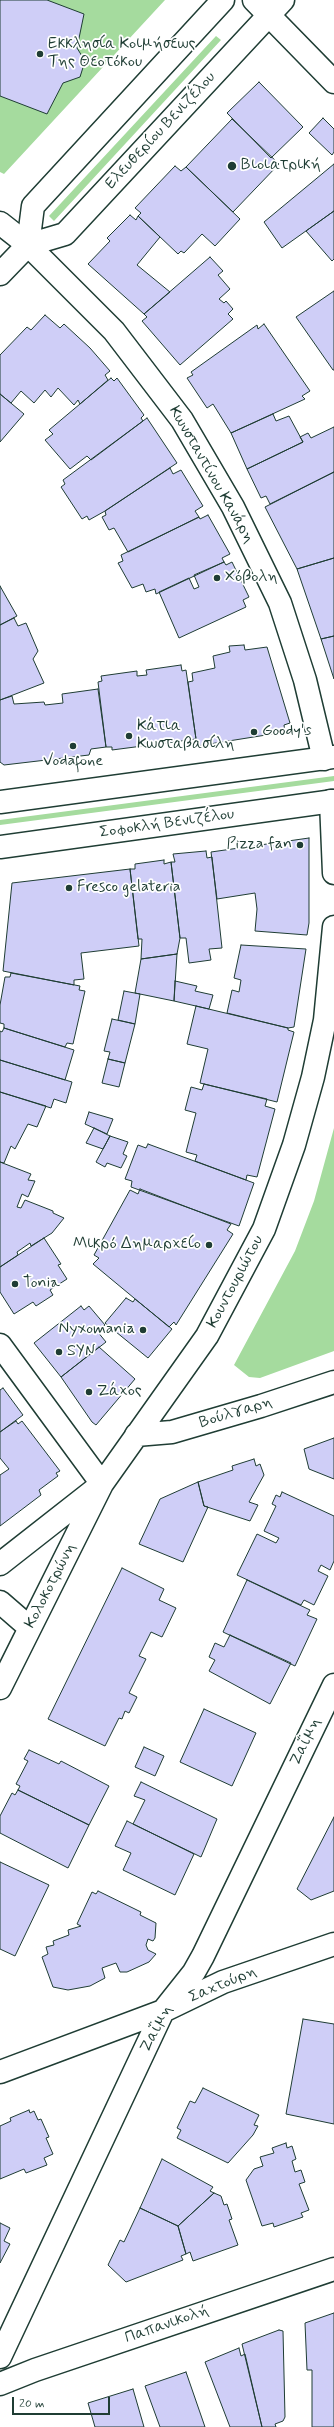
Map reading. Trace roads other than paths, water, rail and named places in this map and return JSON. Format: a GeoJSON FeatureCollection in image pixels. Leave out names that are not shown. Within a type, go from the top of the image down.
{"type":"FeatureCollection","features":[{"type":"Feature","properties":{"kind":"street"},"geometry":{"type":"LineString","coordinates":[[28,245],[33,206],[222,0]]}},
{"type":"Feature","properties":{"kind":"street"},"geometry":{"type":"LineString","coordinates":[[254,0],[276,7],[334,82]]}},
{"type":"Feature","properties":{"kind":"street","name":"Ελευθερίου Βενιζέλου"},"geometry":{"type":"LineString","coordinates":[[0,274],[28,245],[65,234],[276,7]]}},
{"type":"Feature","properties":{"kind":"street","name":"Κωνσταντίνου Κανάρη"},"geometry":{"type":"LineString","coordinates":[[0,223],[28,245],[114,331],[182,420],[233,507],[280,602],[329,758]]}},
{"type":"Feature","properties":{"kind":"street"},"geometry":{"type":"LineString","coordinates":[[0,802],[329,758]]}},
{"type":"Feature","properties":{"kind":"street"},"geometry":{"type":"LineString","coordinates":[[333,801],[334,873]]}},
{"type":"Feature","properties":{"kind":"street","name":"Σοφοκλή Βενιζέλου"},"geometry":{"type":"LineString","coordinates":[[0,847],[333,801]]}},
{"type":"Feature","properties":{"kind":"street","name":"Κουντουριώτου"},"geometry":{"type":"LineString","coordinates":[[0,1564],[102,1484],[136,1434],[207,1336],[264,1229],[294,1145],[313,1077],[325,1020],[334,927]]}},
{"type":"Feature","properties":{"kind":"street"},"geometry":{"type":"LineString","coordinates":[[0,1345],[102,1484]]}},
{"type":"Feature","properties":{"kind":"street","name":"Βούλγαρη"},"geometry":{"type":"LineString","coordinates":[[136,1434],[172,1432],[261,1406],[334,1382]]}},
{"type":"Feature","properties":{"kind":"street","name":"Κολοκοτρώνη"},"geometry":{"type":"LineString","coordinates":[[0,1688],[102,1484]]}},
{"type":"Feature","properties":{"kind":"street"},"geometry":{"type":"LineString","coordinates":[[0,1602],[30,1628]]}},
{"type":"Feature","properties":{"kind":"street","name":"Ζαΐμη"},"geometry":{"type":"LineString","coordinates":[[0,2357],[163,2011],[194,1972],[203,1956],[334,1685]]}},
{"type":"Feature","properties":{"kind":"street","name":"Σαχτούρη"},"geometry":{"type":"LineString","coordinates":[[0,2072],[163,2011],[223,1982],[334,1944]]}},
{"type":"Feature","properties":{"kind":"street","name":"Παπανικολή"},"geometry":{"type":"LineString","coordinates":[[0,2384],[35,2370],[334,2268]]}},
{"type":"Feature","properties":{"kind":"place","name":"Εκκλησία Κοιμήσεως Της Θεοτόκου"},"geometry":{"type":"Point","coordinates":[40,54]}},
{"type":"Feature","properties":{"kind":"place","name":"Βιοιατρική"},"geometry":{"type":"Point","coordinates":[232,166]}},
{"type":"Feature","properties":{"kind":"place","name":"Χόβολη"},"geometry":{"type":"Point","coordinates":[217,578]}},
{"type":"Feature","properties":{"kind":"place","name":"Goody's"},"geometry":{"type":"Point","coordinates":[254,732]}},
{"type":"Feature","properties":{"kind":"place","name":"Κάτια Κωσταβασίλη"},"geometry":{"type":"Point","coordinates":[129,736]}},
{"type":"Feature","properties":{"kind":"place","name":"Vodafone"},"geometry":{"type":"Point","coordinates":[73,746]}},
{"type":"Feature","properties":{"kind":"place","name":"Pizza fan"},"geometry":{"type":"Point","coordinates":[300,845]}},
{"type":"Feature","properties":{"kind":"place","name":"Fresco gelateria"},"geometry":{"type":"Point","coordinates":[69,888]}},
{"type":"Feature","properties":{"kind":"place","name":"Μικρό Δημαρχείο"},"geometry":{"type":"Point","coordinates":[209,1245]}},
{"type":"Feature","properties":{"kind":"place","name":"Tonia"},"geometry":{"type":"Point","coordinates":[15,1284]}},
{"type":"Feature","properties":{"kind":"place","name":"Nyxomania"},"geometry":{"type":"Point","coordinates":[143,1330]}},
{"type":"Feature","properties":{"kind":"place","name":"SYN"},"geometry":{"type":"Point","coordinates":[59,1352]}},
{"type":"Feature","properties":{"kind":"place","name":"Ζάχος"},"geometry":{"type":"Point","coordinates":[89,1392]}}]}
